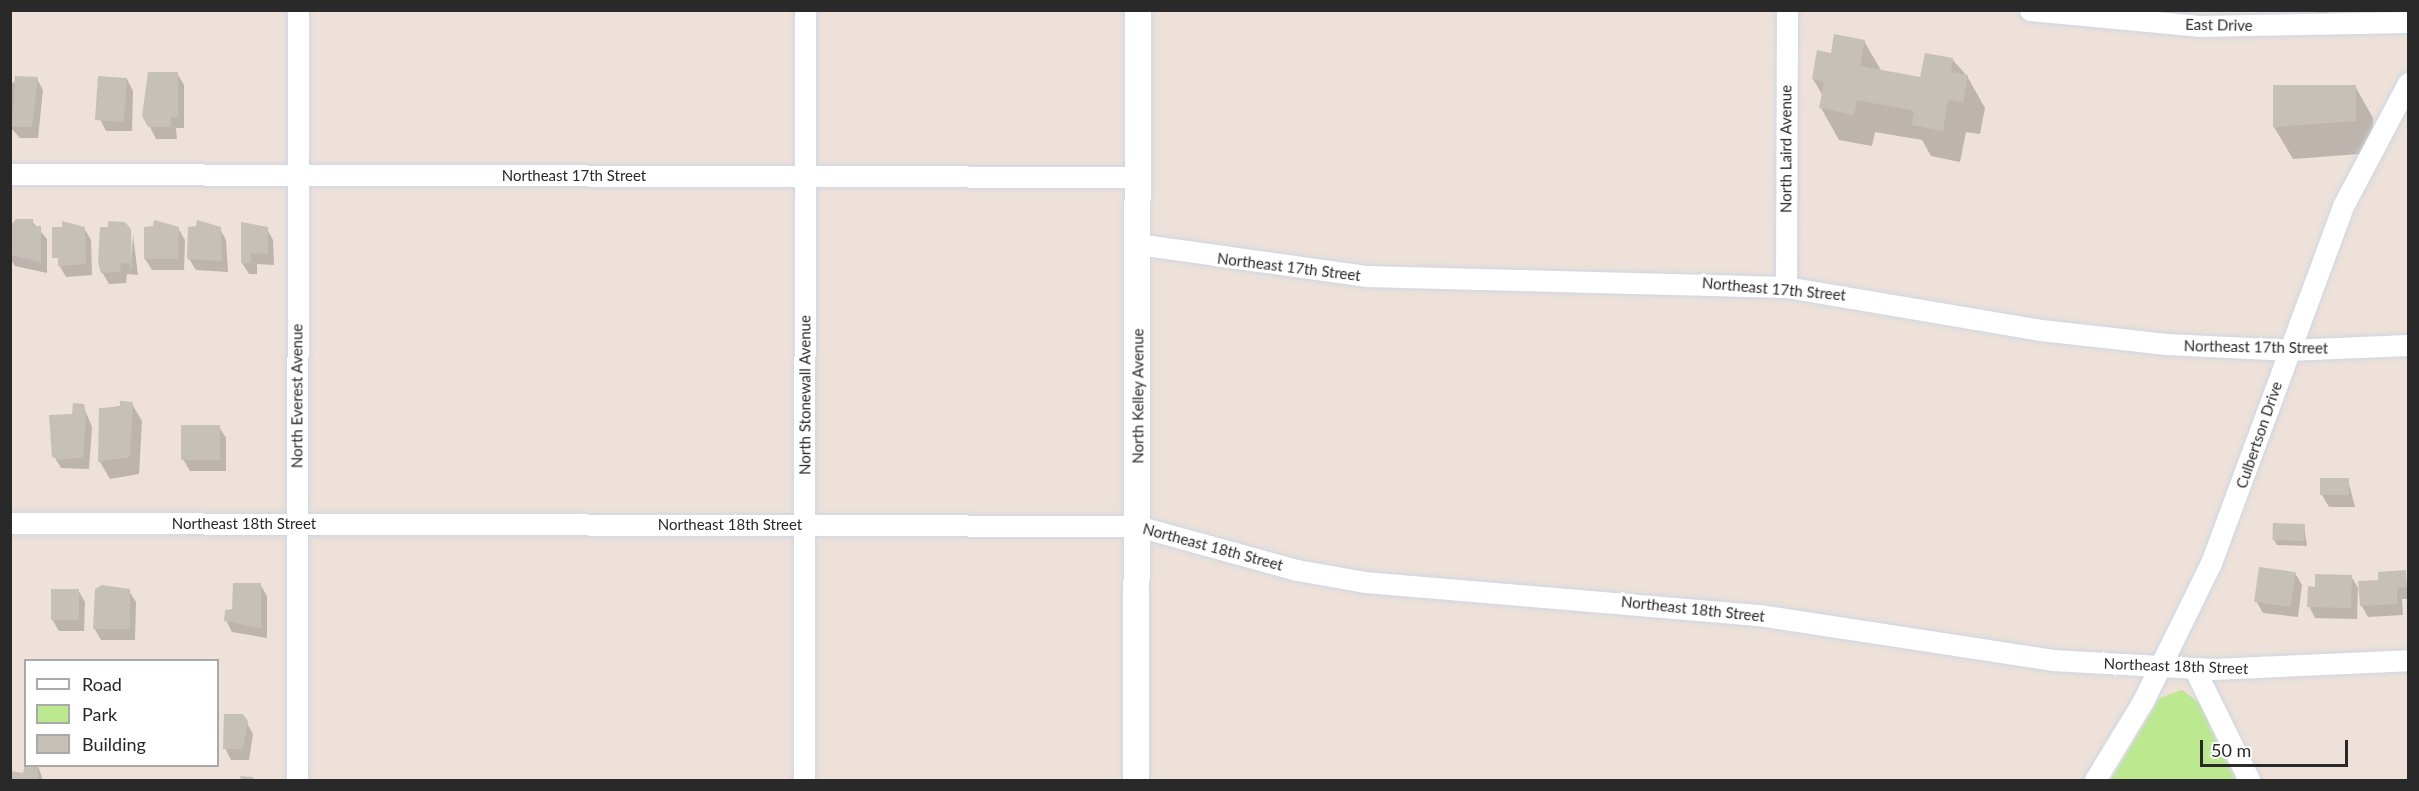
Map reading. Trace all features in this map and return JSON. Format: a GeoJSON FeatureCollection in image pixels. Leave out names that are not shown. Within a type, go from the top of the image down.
{"type":"FeatureCollection","features":[{"type":"Feature","properties":{"kind":"street","name":"North Everest Avenue"},"geometry":{"type":"LineString","coordinates":[[297,780],[298,10]]}},
{"type":"Feature","properties":{"kind":"street","name":"North Stonewall Avenue"},"geometry":{"type":"LineString","coordinates":[[804,780],[805,10]]}},
{"type":"Feature","properties":{"kind":"street","name":"North Kelley Avenue"},"geometry":{"type":"LineString","coordinates":[[1136,780],[1138,10]]}},
{"type":"Feature","properties":{"kind":"street","name":"North Laird Avenue"},"geometry":{"type":"LineString","coordinates":[[1786,287],[1787,10]]}},
{"type":"Feature","properties":{"kind":"street","name":"East Drive"},"geometry":{"type":"LineString","coordinates":[[2030,10],[2198,26],[2368,17],[2409,22]]}},
{"type":"Feature","properties":{"kind":"street","name":"Culbertson Drive"},"geometry":{"type":"LineString","coordinates":[[2095,780],[2160,667],[2235,503],[2288,350],[2343,206],[2409,83]]}},
{"type":"Feature","properties":{"kind":"street","name":"Northeast 17th Street"},"geometry":{"type":"LineString","coordinates":[[10,174],[1138,177]]}},
{"type":"Feature","properties":{"kind":"street","name":"Northeast 17th Street"},"geometry":{"type":"LineString","coordinates":[[1138,244],[1366,276],[1786,287],[2104,339],[2288,350],[2409,345]]}},
{"type":"Feature","properties":{"kind":"street","name":"Northeast 18th Street"},"geometry":{"type":"LineString","coordinates":[[10,523],[1137,526],[1297,570],[1365,582],[1658,604],[2053,660],[2194,668],[2409,660]]}},
{"type":"Feature","properties":{"kind":"street"},"geometry":{"type":"LineString","coordinates":[[2194,668],[2249,780]]}},
{"type":"Feature","properties":{"kind":"green space"},"geometry":{"type":"Polygon","coordinates":[[[2182,690],[2199,703],[2235,780],[2111,780],[2160,698],[2182,690]]]}},
{"type":"Feature","properties":{"kind":"building"},"geometry":{"type":"Polygon","coordinates":[[[1834,34],[1865,40],[1860,66],[1920,77],[1925,53],[1953,58],[1951,72],[1968,75],[1963,103],[1948,100],[1943,131],[1911,125],[1914,111],[1857,100],[1854,115],[1819,108],[1824,82],[1812,79],[1817,50],[1831,53],[1834,34]]]}},
{"type":"Feature","properties":{"kind":"building"},"geometry":{"type":"Polygon","coordinates":[[[148,72],[178,72],[178,117],[171,117],[171,127],[148,127],[142,116],[148,72]]]}},
{"type":"Feature","properties":{"kind":"building"},"geometry":{"type":"Polygon","coordinates":[[[15,76],[38,77],[32,127],[12,127],[15,76]]]}},
{"type":"Feature","properties":{"kind":"building"},"geometry":{"type":"Polygon","coordinates":[[[98,76],[127,78],[124,122],[95,120],[98,76]]]}},
{"type":"Feature","properties":{"kind":"building"},"geometry":{"type":"Polygon","coordinates":[[[2273,85],[2356,85],[2356,121],[2273,127],[2273,85]]]}},
{"type":"Feature","properties":{"kind":"building"},"geometry":{"type":"Polygon","coordinates":[[[16,219],[33,219],[33,226],[41,226],[41,262],[10,255],[10,226],[16,219]]]}},
{"type":"Feature","properties":{"kind":"building"},"geometry":{"type":"Polygon","coordinates":[[[154,220],[179,227],[178,259],[144,259],[144,227],[153,226],[154,220]]]}},
{"type":"Feature","properties":{"kind":"building"},"geometry":{"type":"Polygon","coordinates":[[[197,220],[221,227],[222,261],[187,259],[188,227],[196,226],[197,220]]]}},
{"type":"Feature","properties":{"kind":"building"},"geometry":{"type":"Polygon","coordinates":[[[62,221],[85,227],[86,264],[58,266],[58,258],[52,258],[52,227],[62,227],[62,221]]]}},
{"type":"Feature","properties":{"kind":"building"},"geometry":{"type":"Polygon","coordinates":[[[108,221],[125,222],[131,229],[132,264],[121,263],[120,272],[101,273],[98,263],[100,227],[108,227],[108,221]]]}},
{"type":"Feature","properties":{"kind":"building"},"geometry":{"type":"Polygon","coordinates":[[[241,222],[268,227],[268,254],[251,253],[251,263],[241,263],[241,222]]]}},
{"type":"Feature","properties":{"kind":"building"},"geometry":{"type":"Polygon","coordinates":[[[120,401],[133,402],[130,457],[98,462],[99,408],[120,407],[120,401]]]}},
{"type":"Feature","properties":{"kind":"building"},"geometry":{"type":"Polygon","coordinates":[[[73,403],[84,404],[86,414],[83,457],[61,460],[52,457],[49,415],[72,414],[73,403]]]}},
{"type":"Feature","properties":{"kind":"building"},"geometry":{"type":"Polygon","coordinates":[[[181,425],[220,425],[220,460],[181,460],[181,425]]]}},
{"type":"Feature","properties":{"kind":"building"},"geometry":{"type":"Polygon","coordinates":[[[2320,478],[2349,478],[2349,495],[2320,495],[2320,478]]]}},
{"type":"Feature","properties":{"kind":"building"},"geometry":{"type":"Polygon","coordinates":[[[2273,523],[2305,524],[2304,541],[2272,540],[2273,523]]]}},
{"type":"Feature","properties":{"kind":"building"},"geometry":{"type":"Polygon","coordinates":[[[2259,567],[2296,572],[2291,607],[2254,602],[2259,567]]]}},
{"type":"Feature","properties":{"kind":"building"},"geometry":{"type":"Polygon","coordinates":[[[2406,570],[2407,587],[2397,588],[2397,604],[2360,606],[2358,581],[2378,580],[2378,572],[2406,570]]]}},
{"type":"Feature","properties":{"kind":"building"},"geometry":{"type":"Polygon","coordinates":[[[2315,574],[2352,575],[2351,608],[2307,607],[2308,586],[2315,587],[2315,574]]]}},
{"type":"Feature","properties":{"kind":"building"},"geometry":{"type":"Polygon","coordinates":[[[233,583],[261,583],[261,628],[224,621],[225,610],[232,609],[233,583]]]}},
{"type":"Feature","properties":{"kind":"building"},"geometry":{"type":"Polygon","coordinates":[[[102,585],[130,589],[130,629],[93,629],[95,589],[102,585]]]}},
{"type":"Feature","properties":{"kind":"building"},"geometry":{"type":"Polygon","coordinates":[[[51,589],[79,589],[79,620],[51,620],[51,589]]]}},
{"type":"Feature","properties":{"kind":"building"},"geometry":{"type":"Polygon","coordinates":[[[224,714],[243,714],[248,721],[243,749],[223,749],[224,714]]]}},
{"type":"Feature","properties":{"kind":"building"},"geometry":{"type":"Polygon","coordinates":[[[24,767],[38,767],[38,780],[10,780],[10,771],[23,773],[24,767]]]}},
{"type":"Feature","properties":{"kind":"building"},"geometry":{"type":"Polygon","coordinates":[[[240,776],[253,777],[253,780],[241,780],[240,776]]]}}]}
